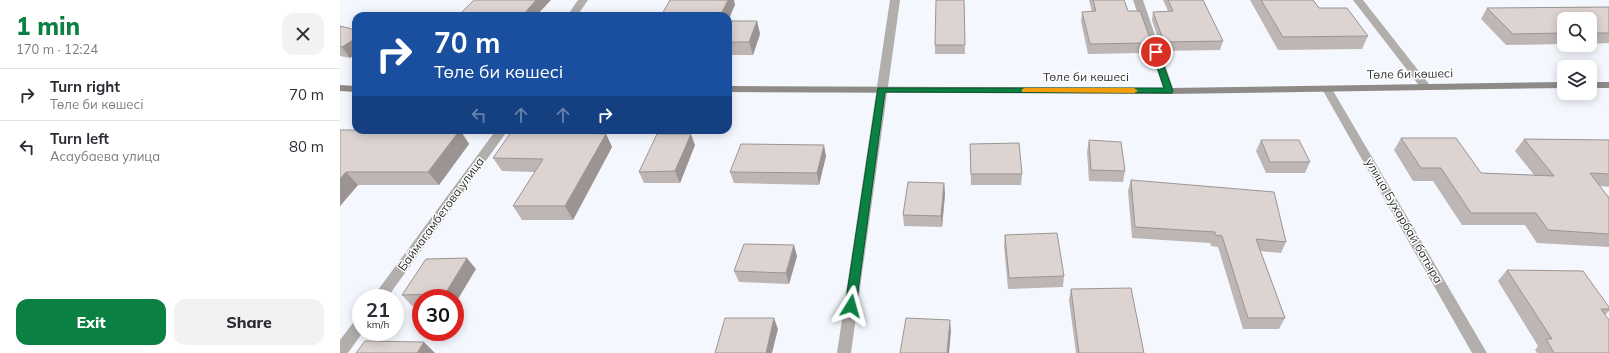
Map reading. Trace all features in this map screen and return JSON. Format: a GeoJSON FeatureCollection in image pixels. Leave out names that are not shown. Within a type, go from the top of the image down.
{"type":"FeatureCollection","features":[{"type":"Feature","properties":{"kind":"street"},"geometry":{"type":"LineString","coordinates":[[575,12],[583,0]]}},
{"type":"Feature","properties":{"kind":"street"},"geometry":{"type":"LineString","coordinates":[[844,353],[895,0]]}},
{"type":"Feature","properties":{"kind":"street"},"geometry":{"type":"LineString","coordinates":[[1138,0],[1169,91]]}},
{"type":"Feature","properties":{"kind":"street"},"geometry":{"type":"LineString","coordinates":[[1358,0],[1425,86]]}},
{"type":"Feature","properties":{"kind":"street","name":"Төле би көшесі"},"geometry":{"type":"LineString","coordinates":[[732,89],[1169,91],[1557,85]]}},
{"type":"Feature","properties":{"kind":"street"},"geometry":{"type":"LineString","coordinates":[[1597,85],[1609,85]]}},
{"type":"Feature","properties":{"kind":"street"},"geometry":{"type":"LineString","coordinates":[[340,89],[352,89]]}},
{"type":"Feature","properties":{"kind":"street","name":"улица Бухарбай батыра"},"geometry":{"type":"LineString","coordinates":[[1328,89],[1480,353]]}},
{"type":"Feature","properties":{"kind":"street","name":"Баймагамбетова улица"},"geometry":{"type":"LineString","coordinates":[[386,289],[499,134]]}},
{"type":"Feature","properties":{"kind":"street"},"geometry":{"type":"LineString","coordinates":[[340,352],[352,335]]}},
{"type":"Feature","properties":{"kind":"building"},"geometry":{"type":"Polygon","coordinates":[[[474,0],[536,0],[526,12],[462,12],[474,0]]]}},
{"type":"Feature","properties":{"kind":"building"},"geometry":{"type":"Polygon","coordinates":[[[670,0],[728,0],[722,12],[663,12],[670,0]]]}},
{"type":"Feature","properties":{"kind":"building"},"geometry":{"type":"Polygon","coordinates":[[[936,0],[964,0],[965,45],[935,45],[936,0]]]}},
{"type":"Feature","properties":{"kind":"building"},"geometry":{"type":"Polygon","coordinates":[[[1093,0],[1124,0],[1128,11],[1140,11],[1151,41],[1143,41],[1144,43],[1090,44],[1082,12],[1096,11],[1093,0]]]}},
{"type":"Feature","properties":{"kind":"building"},"geometry":{"type":"Polygon","coordinates":[[[1168,0],[1203,0],[1223,41],[1164,42],[1153,12],[1173,11],[1168,0]]]}},
{"type":"Feature","properties":{"kind":"building"},"geometry":{"type":"Polygon","coordinates":[[[1261,0],[1313,0],[1319,8],[1347,8],[1368,36],[1283,37],[1261,0]]]}},
{"type":"Feature","properties":{"kind":"building"},"geometry":{"type":"Polygon","coordinates":[[[1609,7],[1609,33],[1597,33],[1597,12],[1557,12],[1557,33],[1513,34],[1487,8],[1609,7]]]}},
{"type":"Feature","properties":{"kind":"building"},"geometry":{"type":"Polygon","coordinates":[[[732,21],[757,21],[749,42],[732,42],[732,21]]]}},
{"type":"Feature","properties":{"kind":"building"},"geometry":{"type":"Polygon","coordinates":[[[340,26],[352,29],[352,41],[342,47],[340,46],[340,26]]]}},
{"type":"Feature","properties":{"kind":"building"},"geometry":{"type":"Polygon","coordinates":[[[340,130],[352,130],[352,134],[457,134],[428,172],[346,172],[340,179],[340,130]]]}},
{"type":"Feature","properties":{"kind":"building"},"geometry":{"type":"Polygon","coordinates":[[[510,134],[606,134],[565,206],[513,206],[543,159],[493,158],[510,134]]]}},
{"type":"Feature","properties":{"kind":"building"},"geometry":{"type":"Polygon","coordinates":[[[657,134],[691,134],[675,171],[639,172],[657,134]]]}},
{"type":"Feature","properties":{"kind":"building"},"geometry":{"type":"Polygon","coordinates":[[[1401,138],[1456,138],[1481,173],[1554,176],[1524,139],[1609,140],[1609,174],[1590,173],[1609,198],[1609,234],[1548,230],[1536,213],[1471,213],[1441,168],[1421,168],[1401,138]]]}},
{"type":"Feature","properties":{"kind":"building"},"geometry":{"type":"Polygon","coordinates":[[[1089,140],[1121,142],[1125,171],[1091,170],[1089,140]]]}},
{"type":"Feature","properties":{"kind":"building"},"geometry":{"type":"Polygon","coordinates":[[[1261,140],[1299,140],[1310,162],[1270,162],[1261,140]]]}},
{"type":"Feature","properties":{"kind":"building"},"geometry":{"type":"Polygon","coordinates":[[[1019,143],[1022,174],[971,174],[970,144],[1019,143]]]}},
{"type":"Feature","properties":{"kind":"building"},"geometry":{"type":"Polygon","coordinates":[[[741,144],[824,145],[817,173],[730,172],[741,144]]]}},
{"type":"Feature","properties":{"kind":"building"},"geometry":{"type":"Polygon","coordinates":[[[1131,180],[1274,192],[1286,242],[1256,239],[1285,318],[1248,318],[1222,236],[1215,235],[1215,232],[1135,227],[1131,180]]]}},
{"type":"Feature","properties":{"kind":"building"},"geometry":{"type":"Polygon","coordinates":[[[908,182],[944,183],[941,216],[903,215],[908,182]]]}},
{"type":"Feature","properties":{"kind":"building"},"geometry":{"type":"Polygon","coordinates":[[[1057,233],[1064,276],[1009,278],[1005,235],[1057,233]]]}},
{"type":"Feature","properties":{"kind":"building"},"geometry":{"type":"Polygon","coordinates":[[[744,244],[794,245],[786,273],[734,271],[744,244]]]}},
{"type":"Feature","properties":{"kind":"building"},"geometry":{"type":"Polygon","coordinates":[[[467,258],[448,289],[412,289],[412,295],[404,295],[404,292],[426,259],[467,258]]]}},
{"type":"Feature","properties":{"kind":"building"},"geometry":{"type":"Polygon","coordinates":[[[1507,270],[1583,271],[1609,307],[1609,309],[1601,309],[1609,320],[1609,353],[1554,353],[1546,339],[1552,339],[1507,270]]]}},
{"type":"Feature","properties":{"kind":"building"},"geometry":{"type":"Polygon","coordinates":[[[1131,288],[1144,353],[1079,353],[1071,289],[1131,288]]]}},
{"type":"Feature","properties":{"kind":"building"},"geometry":{"type":"Polygon","coordinates":[[[725,318],[774,318],[766,353],[715,353],[725,318]]]}},
{"type":"Feature","properties":{"kind":"building"},"geometry":{"type":"Polygon","coordinates":[[[906,318],[950,320],[947,353],[900,353],[906,318]]]}},
{"type":"Feature","properties":{"kind":"building"},"geometry":{"type":"Polygon","coordinates":[[[365,341],[424,342],[417,353],[356,353],[365,341]]]}},
{"type":"Feature","properties":{"kind":"slow traffic"},"geometry":{"type":"LineString","coordinates":[[1025,90],[1134,91]]}},
{"type":"Feature","properties":{"kind":"route"},"geometry":{"type":"LineString","coordinates":[[851,306],[881,90],[1169,91],[1156,52]]}}]}
